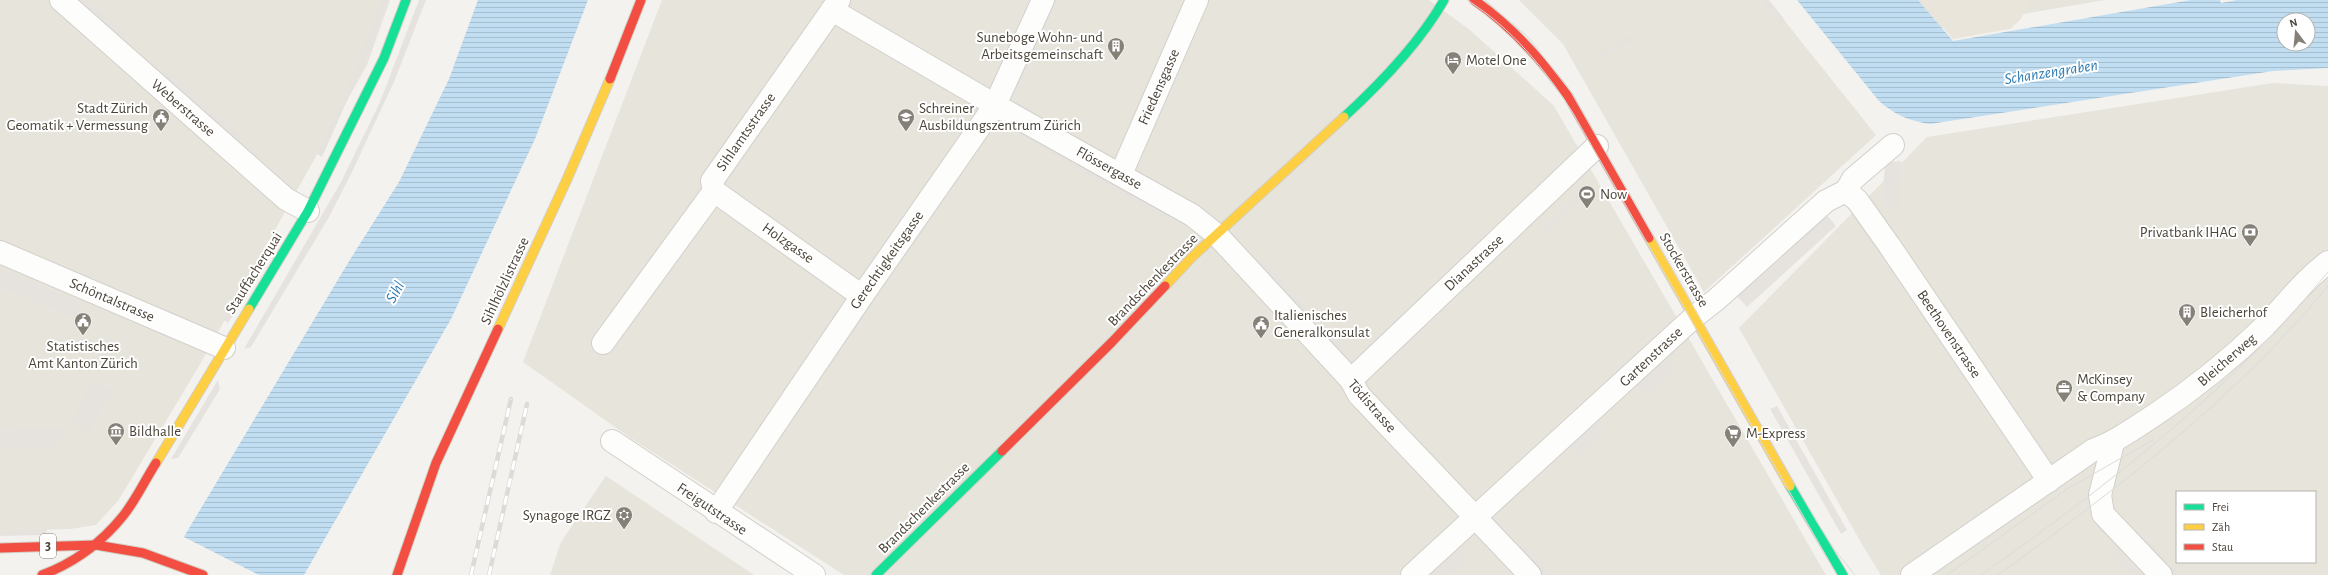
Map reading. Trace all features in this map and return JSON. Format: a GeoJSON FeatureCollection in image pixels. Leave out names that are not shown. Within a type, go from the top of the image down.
{"type":"FeatureCollection","features":[{"type":"Feature","properties":{"kind":"street","name":"Weberstrasse"},"geometry":{"type":"LineString","coordinates":[[61,0],[286,199],[308,211]]}},
{"type":"Feature","properties":{"kind":"street","name":"Stauffacherquai"},"geometry":{"type":"LineString","coordinates":[[42,575],[59,569],[96,545],[124,515],[308,211],[384,58],[406,0]]}},
{"type":"Feature","properties":{"kind":"street","name":"Sihlhölzlistrasse"},"geometry":{"type":"LineString","coordinates":[[397,575],[436,463],[568,178],[642,0]]}},
{"type":"Feature","properties":{"kind":"street","name":"Gerechtigkeitsgasse"},"geometry":{"type":"LineString","coordinates":[[716,512],[862,296],[995,106],[1043,0]]}},
{"type":"Feature","properties":{"kind":"street","name":"Friedensgasse"},"geometry":{"type":"LineString","coordinates":[[1121,174],[1197,0]]}},
{"type":"Feature","properties":{"kind":"street","name":"Brandschenkestrasse"},"geometry":{"type":"LineString","coordinates":[[876,575],[1112,342],[1192,257],[1357,104],[1401,59],[1434,18],[1444,0]]}},
{"type":"Feature","properties":{"kind":"street","name":"Stockerstrasse"},"geometry":{"type":"LineString","coordinates":[[1474,0],[1512,29],[1548,68],[1568,96],[1598,146],[1781,474],[1843,575]]}},
{"type":"Feature","properties":{"kind":"street","name":"Flössergasse"},"geometry":{"type":"LineString","coordinates":[[836,5],[995,106],[1192,214],[1217,235]]}},
{"type":"Feature","properties":{"kind":"street","name":"Sihlamtsstrasse"},"geometry":{"type":"LineString","coordinates":[[603,343],[714,191],[712,181],[836,5]]}},
{"type":"Feature","properties":{"kind":"street","name":"Gartenstrasse"},"geometry":{"type":"LineString","coordinates":[[1412,575],[1694,317],[1826,201],[1846,191],[1853,179],[1892,145]]}},
{"type":"Feature","properties":{"kind":"street","name":"Dianastrasse"},"geometry":{"type":"LineString","coordinates":[[1351,380],[1598,146]]}},
{"type":"Feature","properties":{"kind":"street","name":"Holzgasse"},"geometry":{"type":"LineString","coordinates":[[714,191],[862,296]]}},
{"type":"Feature","properties":{"kind":"street","name":"Beethovenstrasse"},"geometry":{"type":"LineString","coordinates":[[1846,191],[1857,200],[2049,481]]}},
{"type":"Feature","properties":{"kind":"street","name":"Tödistrasse"},"geometry":{"type":"LineString","coordinates":[[1217,235],[1351,380],[1359,395],[1530,575]]}},
{"type":"Feature","properties":{"kind":"street","name":"Schöntalstrasse"},"geometry":{"type":"LineString","coordinates":[[0,252],[224,348]]}},
{"type":"Feature","properties":{"kind":"street","name":"Bleicherweg"},"geometry":{"type":"LineString","coordinates":[[1912,575],[2093,450],[2113,443],[2193,390],[2228,361],[2267,324],[2310,275],[2328,262]]}},
{"type":"Feature","properties":{"kind":"street","name":"Freigutstrasse"},"geometry":{"type":"LineString","coordinates":[[612,441],[716,512],[814,575]]}},
{"type":"Feature","properties":{"kind":"street"},"geometry":{"type":"LineString","coordinates":[[2113,443],[2100,496],[2103,514],[2161,575]]}},
{"type":"Feature","properties":{"kind":"street","name":"3"},"geometry":{"type":"LineString","coordinates":[[0,548],[96,545],[143,553],[165,559],[203,575]]}},
{"type":"Feature","properties":{"kind":"shaded area"},"geometry":{"type":"Polygon","coordinates":[[[0,0],[390,0],[367,65],[199,366],[118,501],[96,525],[70,529],[0,531],[0,0]]]}},
{"type":"Feature","properties":{"kind":"shaded area"},"geometry":{"type":"Polygon","coordinates":[[[77,0],[87,0],[125,34],[121,39],[77,0]]]}},
{"type":"Feature","properties":{"kind":"shaded area"},"geometry":{"type":"Polygon","coordinates":[[[382,0],[387,0],[374,40],[322,157],[317,154],[349,86],[382,0]]]}},
{"type":"Feature","properties":{"kind":"shaded area"},"geometry":{"type":"Polygon","coordinates":[[[419,0],[426,0],[394,82],[351,174],[329,217],[251,347],[244,349],[341,182],[380,102],[419,0]]]}},
{"type":"Feature","properties":{"kind":"shaded area"},"geometry":{"type":"Polygon","coordinates":[[[662,0],[1429,0],[1470,30],[1554,106],[1826,575],[844,575],[629,437],[523,362],[662,0]]]}},
{"type":"Feature","properties":{"kind":"shaded area"},"geometry":{"type":"Polygon","coordinates":[[[1050,0],[1056,0],[1017,90],[1011,88],[1050,0]]]}},
{"type":"Feature","properties":{"kind":"shaded area"},"geometry":{"type":"Polygon","coordinates":[[[1519,0],[1768,0],[1876,135],[1704,292],[1563,44],[1519,0]]]}},
{"type":"Feature","properties":{"kind":"shaded area"},"geometry":{"type":"Polygon","coordinates":[[[1760,0],[1769,0],[1785,20],[1780,24],[1760,0]]]}},
{"type":"Feature","properties":{"kind":"shaded area"},"geometry":{"type":"Polygon","coordinates":[[[1918,0],[2105,0],[1942,28],[1918,0]]]}},
{"type":"Feature","properties":{"kind":"shaded area"},"geometry":{"type":"Polygon","coordinates":[[[1919,0],[2030,0],[2021,19],[2010,29],[1953,39],[1919,0]]]}},
{"type":"Feature","properties":{"kind":"shaded area"},"geometry":{"type":"Polygon","coordinates":[[[1633,34],[1636,39],[1600,60],[1597,54],[1633,34]]]}},
{"type":"Feature","properties":{"kind":"shaded area"},"geometry":{"type":"Polygon","coordinates":[[[169,72],[243,138],[240,143],[165,78],[169,72]]]}},
{"type":"Feature","properties":{"kind":"shaded area"},"geometry":{"type":"Polygon","coordinates":[[[2273,83],[2328,86],[2328,575],[1881,575],[1739,328],[1927,137],[2273,83]]]}},
{"type":"Feature","properties":{"kind":"shaded area"},"geometry":{"type":"Polygon","coordinates":[[[1018,124],[1174,215],[1163,219],[1019,134],[1018,124]]]}},
{"type":"Feature","properties":{"kind":"shaded area"},"geometry":{"type":"Polygon","coordinates":[[[1901,161],[1899,208],[1882,207],[1885,162],[1901,161]]]}},
{"type":"Feature","properties":{"kind":"shaded area"},"geometry":{"type":"Polygon","coordinates":[[[1578,195],[1581,201],[1545,233],[1542,227],[1578,195]]]}},
{"type":"Feature","properties":{"kind":"shaded area"},"geometry":{"type":"Polygon","coordinates":[[[1826,214],[1836,226],[1747,307],[1737,296],[1826,214]]]}},
{"type":"Feature","properties":{"kind":"shaded area"},"geometry":{"type":"Polygon","coordinates":[[[1262,259],[1344,348],[1339,354],[1257,264],[1262,259]]]}},
{"type":"Feature","properties":{"kind":"shaded area"},"geometry":{"type":"Polygon","coordinates":[[[256,260],[263,264],[228,323],[221,318],[256,260]]]}},
{"type":"Feature","properties":{"kind":"shaded area"},"geometry":{"type":"Polygon","coordinates":[[[1,269],[83,304],[77,319],[0,287],[1,269]]]}},
{"type":"Feature","properties":{"kind":"shaded area"},"geometry":{"type":"Polygon","coordinates":[[[1452,269],[1457,274],[1369,354],[1364,349],[1452,269]]]}},
{"type":"Feature","properties":{"kind":"shaded area"},"geometry":{"type":"Polygon","coordinates":[[[867,300],[873,304],[815,387],[810,383],[867,300]]]}},
{"type":"Feature","properties":{"kind":"shaded area"},"geometry":{"type":"Polygon","coordinates":[[[1666,358],[1676,369],[1646,395],[1636,385],[1666,358]]]}},
{"type":"Feature","properties":{"kind":"shaded area"},"geometry":{"type":"Polygon","coordinates":[[[93,379],[113,390],[89,434],[72,423],[93,379]]]}},
{"type":"Feature","properties":{"kind":"shaded area"},"geometry":{"type":"Polygon","coordinates":[[[218,380],[220,389],[178,458],[171,459],[218,380]]]}},
{"type":"Feature","properties":{"kind":"shaded area"},"geometry":{"type":"Polygon","coordinates":[[[1777,406],[1847,530],[1841,534],[1770,409],[1777,406]]]}},
{"type":"Feature","properties":{"kind":"shaded area"},"geometry":{"type":"Polygon","coordinates":[[[1597,421],[1606,432],[1579,457],[1569,446],[1597,421]]]}},
{"type":"Feature","properties":{"kind":"shaded area"},"geometry":{"type":"Polygon","coordinates":[[[67,428],[55,448],[0,448],[0,430],[67,428]]]}},
{"type":"Feature","properties":{"kind":"shaded area"},"geometry":{"type":"Polygon","coordinates":[[[606,476],[754,575],[550,575],[561,542],[606,476]]]}},
{"type":"Feature","properties":{"kind":"shaded area"},"geometry":{"type":"Polygon","coordinates":[[[47,529],[46,535],[0,536],[0,531],[47,529]]]}},
{"type":"Feature","properties":{"kind":"shaded area"},"geometry":{"type":"Polygon","coordinates":[[[2138,531],[2180,575],[2171,575],[2133,535],[2138,531]]]}},
{"type":"Feature","properties":{"kind":"shaded area"},"geometry":{"type":"Polygon","coordinates":[[[1523,544],[1552,575],[1543,575],[1518,548],[1523,544]]]}},
{"type":"Feature","properties":{"kind":"shaded area"},"geometry":{"type":"Polygon","coordinates":[[[2115,547],[2141,575],[2132,575],[2111,552],[2115,547]]]}},
{"type":"Feature","properties":{"kind":"shaded area"},"geometry":{"type":"Polygon","coordinates":[[[1458,548],[1468,558],[1449,575],[1428,575],[1458,548]]]}},
{"type":"Feature","properties":{"kind":"water","name":"Sihl"},"geometry":{"type":"Polygon","coordinates":[[[478,0],[588,0],[535,139],[451,319],[304,575],[161,575],[351,258],[399,182],[449,79],[478,0]]]}},
{"type":"Feature","properties":{"kind":"water","name":"Schanzengraben"},"geometry":{"type":"Polygon","coordinates":[[[1797,0],[1918,0],[1953,41],[2191,0],[2220,0],[2221,3],[2237,0],[2328,0],[2328,68],[2273,71],[1930,124],[1903,117],[1879,101],[1797,0]]]}},
{"type":"Feature","properties":{"kind":"pier"},"geometry":{"type":"Polygon","coordinates":[[[182,536],[259,575],[159,575],[182,536]]]}},
{"type":"Feature","properties":{"kind":"tram line"},"geometry":{"type":"LineString","coordinates":[[1467,0],[1499,23],[1513,36],[1539,65],[1573,113],[1837,575]]}},
{"type":"Feature","properties":{"kind":"tram line"},"geometry":{"type":"LineString","coordinates":[[1485,0],[1528,37],[1571,92],[1817,522],[1834,549],[1855,575]]}},
{"type":"Feature","properties":{"kind":"tram line"},"geometry":{"type":"LineString","coordinates":[[1981,575],[2074,507],[2165,435],[2250,357],[2290,316],[2328,272]]}},
{"type":"Feature","properties":{"kind":"tram line"},"geometry":{"type":"LineString","coordinates":[[1998,575],[2087,510],[2214,405],[2292,328],[2328,286]]}},
{"type":"Feature","properties":{"kind":"tram line"},"geometry":{"type":"LineString","coordinates":[[1947,575],[2067,489],[2153,440]]}},
{"type":"Feature","properties":{"kind":"railway"},"geometry":{"type":"LineString","coordinates":[[471,575],[511,399]]}},
{"type":"Feature","properties":{"kind":"railway"},"geometry":{"type":"LineString","coordinates":[[489,575],[527,404]]}},
{"type":"Feature","properties":{"kind":"traffic: fast"},"geometry":{"type":"LineString","coordinates":[[249,309],[308,211],[384,58],[406,0]]}},
{"type":"Feature","properties":{"kind":"traffic: fast"},"geometry":{"type":"LineString","coordinates":[[1344,117],[1372,91],[1411,47],[1423,32],[1444,0]]}},
{"type":"Feature","properties":{"kind":"traffic: fast"},"geometry":{"type":"LineString","coordinates":[[876,575],[1002,451]]}},
{"type":"Feature","properties":{"kind":"traffic: fast"},"geometry":{"type":"LineString","coordinates":[[1790,486],[1843,575]]}},
{"type":"Feature","properties":{"kind":"traffic: slow"},"geometry":{"type":"LineString","coordinates":[[498,329],[568,177],[610,79]]}},
{"type":"Feature","properties":{"kind":"traffic: slow"},"geometry":{"type":"LineString","coordinates":[[1165,286],[1192,257],[1344,117]]}},
{"type":"Feature","properties":{"kind":"traffic: slow"},"geometry":{"type":"LineString","coordinates":[[1649,238],[1790,486]]}},
{"type":"Feature","properties":{"kind":"traffic: slow"},"geometry":{"type":"LineString","coordinates":[[156,463],[249,309]]}},
{"type":"Feature","properties":{"kind":"traffic: jam"},"geometry":{"type":"LineString","coordinates":[[610,79],[641,0]]}},
{"type":"Feature","properties":{"kind":"traffic: jam"},"geometry":{"type":"LineString","coordinates":[[1474,0],[1501,21],[1525,44],[1568,96],[1649,238]]}},
{"type":"Feature","properties":{"kind":"traffic: jam"},"geometry":{"type":"LineString","coordinates":[[1002,451],[1112,342],[1165,286]]}},
{"type":"Feature","properties":{"kind":"traffic: jam"},"geometry":{"type":"LineString","coordinates":[[397,575],[436,463],[498,329]]}},
{"type":"Feature","properties":{"kind":"traffic: jam"},"geometry":{"type":"LineString","coordinates":[[42,575],[54,570],[87,551],[115,526],[128,510],[156,463]]}},
{"type":"Feature","properties":{"kind":"traffic: jam"},"geometry":{"type":"LineString","coordinates":[[0,548],[96,545],[143,553],[203,575]]}},
{"type":"Feature","properties":{"kind":"place","name":"Suneboge Wohn- und Arbeitsgemeinschaft"},"geometry":{"type":"Point","coordinates":[1116,61]}},
{"type":"Feature","properties":{"kind":"place","name":"Motel One"},"geometry":{"type":"Point","coordinates":[1453,75]}},
{"type":"Feature","properties":{"kind":"place","name":"Stadt Zürich Geomatik + Vermessung"},"geometry":{"type":"Point","coordinates":[161,132]}},
{"type":"Feature","properties":{"kind":"place","name":"Schreiner Ausbildungszentrum Zürich"},"geometry":{"type":"Point","coordinates":[906,132]}},
{"type":"Feature","properties":{"kind":"place","name":"Now"},"geometry":{"type":"Point","coordinates":[1587,209]}},
{"type":"Feature","properties":{"kind":"place","name":"Privatbank IHAG"},"geometry":{"type":"Point","coordinates":[2250,247]}},
{"type":"Feature","properties":{"kind":"place","name":"Bleicherhof"},"geometry":{"type":"Point","coordinates":[2187,327]}},
{"type":"Feature","properties":{"kind":"place","name":"Statistisches Amt Kanton Zürich"},"geometry":{"type":"Point","coordinates":[83,336]}},
{"type":"Feature","properties":{"kind":"place","name":"Italienisches Generalkonsulat"},"geometry":{"type":"Point","coordinates":[1261,339]}},
{"type":"Feature","properties":{"kind":"place","name":"McKinsey & Company"},"geometry":{"type":"Point","coordinates":[2064,403]}},
{"type":"Feature","properties":{"kind":"place","name":"Bildhalle"},"geometry":{"type":"Point","coordinates":[116,446]}},
{"type":"Feature","properties":{"kind":"place","name":"M-Express"},"geometry":{"type":"Point","coordinates":[1733,448]}},
{"type":"Feature","properties":{"kind":"place","name":"Synagoge IRGZ"},"geometry":{"type":"Point","coordinates":[624,530]}}]}
